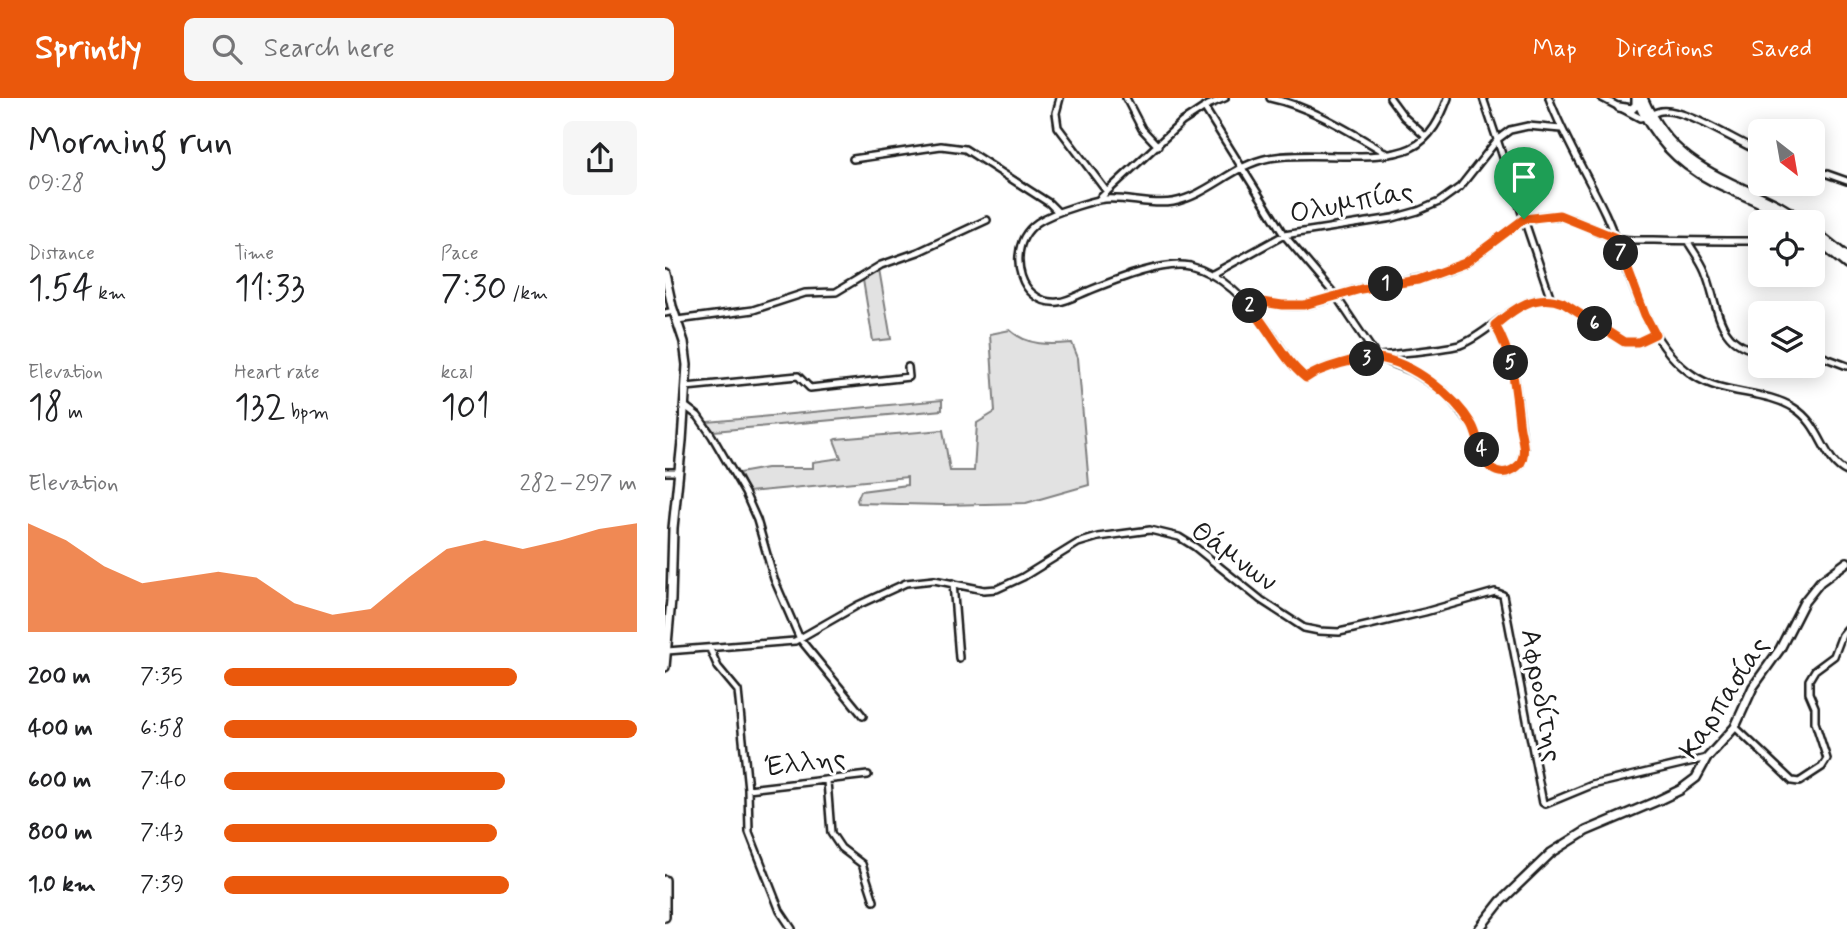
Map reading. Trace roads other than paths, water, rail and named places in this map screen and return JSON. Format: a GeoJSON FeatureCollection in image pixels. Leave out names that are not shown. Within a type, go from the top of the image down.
{"type":"FeatureCollection","features":[{"type":"Feature","properties":{"kind":"main road"},"geometry":{"type":"LineString","coordinates":[[1619,107],[1632,109],[1636,105],[1636,98]]}},
{"type":"Feature","properties":{"kind":"main road"},"geometry":{"type":"LineString","coordinates":[[1636,98],[1664,136],[1692,162],[1721,179],[1787,210]]}},
{"type":"Feature","properties":{"kind":"main road"},"geometry":{"type":"LineString","coordinates":[[1643,98],[1653,131],[1675,155],[1694,171],[1776,210]]}},
{"type":"Feature","properties":{"kind":"main road"},"geometry":{"type":"LineString","coordinates":[[1825,242],[1847,257]]}},
{"type":"Feature","properties":{"kind":"main road"},"geometry":{"type":"LineString","coordinates":[[1825,245],[1847,265]]}},
{"type":"Feature","properties":{"kind":"main road"},"geometry":{"type":"LineString","coordinates":[[665,274],[669,312],[677,320],[685,348],[686,387],[673,528],[671,600],[665,667]]}},
{"type":"Feature","properties":{"kind":"main road","name":"Καρπασίας"},"geometry":{"type":"LineString","coordinates":[[1479,929],[1501,901],[1551,853],[1595,827],[1680,790],[1696,779],[1707,758],[1735,727],[1753,687],[1780,649],[1804,602],[1820,582],[1847,562]]}},
{"type":"Feature","properties":{"kind":"main road"},"geometry":{"type":"LineString","coordinates":[[665,880],[665,917]]}},
{"type":"Feature","properties":{"kind":"street"},"geometry":{"type":"LineString","coordinates":[[1060,98],[1056,113],[1060,130],[1107,192]]}},
{"type":"Feature","properties":{"kind":"street"},"geometry":{"type":"LineString","coordinates":[[1126,98],[1142,129],[1158,146]]}},
{"type":"Feature","properties":{"kind":"street"},"geometry":{"type":"LineString","coordinates":[[1097,201],[1182,122],[1204,107],[1225,98]]}},
{"type":"Feature","properties":{"kind":"street"},"geometry":{"type":"LineString","coordinates":[[1270,98],[1333,123],[1386,153]]}},
{"type":"Feature","properties":{"kind":"street"},"geometry":{"type":"LineString","coordinates":[[1390,98],[1404,117],[1426,136]]}},
{"type":"Feature","properties":{"kind":"street"},"geometry":{"type":"LineString","coordinates":[[1448,98],[1441,116],[1426,136],[1412,148],[1386,153],[1285,155],[1241,166],[1199,194],[1175,202],[1152,204],[1113,199],[1058,212],[1038,221],[1028,230],[1019,251],[1022,279],[1029,290],[1042,300],[1062,301],[1126,278],[1168,266],[1185,265],[1211,275],[1243,299],[1306,378],[1329,367],[1460,345],[1479,337],[1525,303],[1551,299],[1563,303],[1624,342],[1638,342],[1655,334]]}},
{"type":"Feature","properties":{"kind":"street"},"geometry":{"type":"LineString","coordinates":[[1483,98],[1551,299]]}},
{"type":"Feature","properties":{"kind":"street"},"geometry":{"type":"LineString","coordinates":[[1549,98],[1616,238],[1645,315],[1655,334],[1679,363],[1702,381],[1784,402],[1802,413],[1817,430],[1833,462],[1847,472]]}},
{"type":"Feature","properties":{"kind":"street"},"geometry":{"type":"LineString","coordinates":[[1602,98],[1638,117],[1662,111],[1676,112],[1748,146]]}},
{"type":"Feature","properties":{"kind":"street"},"geometry":{"type":"LineString","coordinates":[[1204,107],[1284,235],[1336,296],[1377,357],[1419,374],[1445,392],[1471,423],[1488,465],[1496,471],[1508,472],[1520,464],[1524,449],[1514,373],[1507,348],[1495,325]]}},
{"type":"Feature","properties":{"kind":"street"},"geometry":{"type":"LineString","coordinates":[[1498,139],[1510,130],[1521,127],[1562,128]]}},
{"type":"Feature","properties":{"kind":"street","name":"Ολυμπίας"},"geometry":{"type":"LineString","coordinates":[[1211,275],[1284,235],[1405,216],[1429,207],[1460,187],[1498,139]]}},
{"type":"Feature","properties":{"kind":"street"},"geometry":{"type":"LineString","coordinates":[[853,159],[941,146],[965,149],[1049,203],[1058,212]]}},
{"type":"Feature","properties":{"kind":"street"},"geometry":{"type":"LineString","coordinates":[[1825,173],[1847,181]]}},
{"type":"Feature","properties":{"kind":"street"},"geometry":{"type":"LineString","coordinates":[[1243,299],[1297,306],[1361,289],[1418,280],[1442,273],[1483,252],[1524,219],[1559,215],[1616,238],[1688,242],[1748,241]]}},
{"type":"Feature","properties":{"kind":"street"},"geometry":{"type":"LineString","coordinates":[[677,320],[753,310],[805,293],[836,292],[881,265],[918,252],[987,220]]}},
{"type":"Feature","properties":{"kind":"street"},"geometry":{"type":"LineString","coordinates":[[1688,242],[1705,272],[1726,334],[1740,346],[1748,348]]}},
{"type":"Feature","properties":{"kind":"street"},"geometry":{"type":"LineString","coordinates":[[1825,358],[1847,366]]}},
{"type":"Feature","properties":{"kind":"street"},"geometry":{"type":"LineString","coordinates":[[686,387],[798,376],[810,388],[869,383],[909,377],[908,367]]}},
{"type":"Feature","properties":{"kind":"street"},"geometry":{"type":"LineString","coordinates":[[685,406],[698,416],[712,436],[745,493],[757,520],[774,579],[800,639],[863,716]]}},
{"type":"Feature","properties":{"kind":"street"},"geometry":{"type":"LineString","coordinates":[[665,472],[679,472]]}},
{"type":"Feature","properties":{"kind":"street","name":"Θάμνων"},"geometry":{"type":"LineString","coordinates":[[667,651],[800,639],[858,605],[907,583],[930,580],[984,590],[997,589],[1023,578],[1078,544],[1098,537],[1150,530],[1179,537],[1261,600],[1304,628],[1319,631],[1339,632],[1353,629],[1495,592],[1503,596]]}},
{"type":"Feature","properties":{"kind":"street"},"geometry":{"type":"LineString","coordinates":[[953,583],[958,658]]}},
{"type":"Feature","properties":{"kind":"street","name":"Αφροδίτης"},"geometry":{"type":"LineString","coordinates":[[1503,596],[1543,803],[1592,785],[1707,758]]}},
{"type":"Feature","properties":{"kind":"street"},"geometry":{"type":"LineString","coordinates":[[1735,727],[1792,781],[1799,782],[1822,767],[1827,759],[1815,722],[1815,707],[1809,693],[1809,680],[1815,670],[1834,656],[1847,629]]}},
{"type":"Feature","properties":{"kind":"street"},"geometry":{"type":"LineString","coordinates":[[710,649],[718,667],[738,691],[751,837],[780,911],[792,929]]}},
{"type":"Feature","properties":{"kind":"street","name":"Έλλης"},"geometry":{"type":"LineString","coordinates":[[748,789],[868,775]]}},
{"type":"Feature","properties":{"kind":"street"},"geometry":{"type":"LineString","coordinates":[[827,780],[831,833],[841,848],[862,864],[874,901]]}}]}
